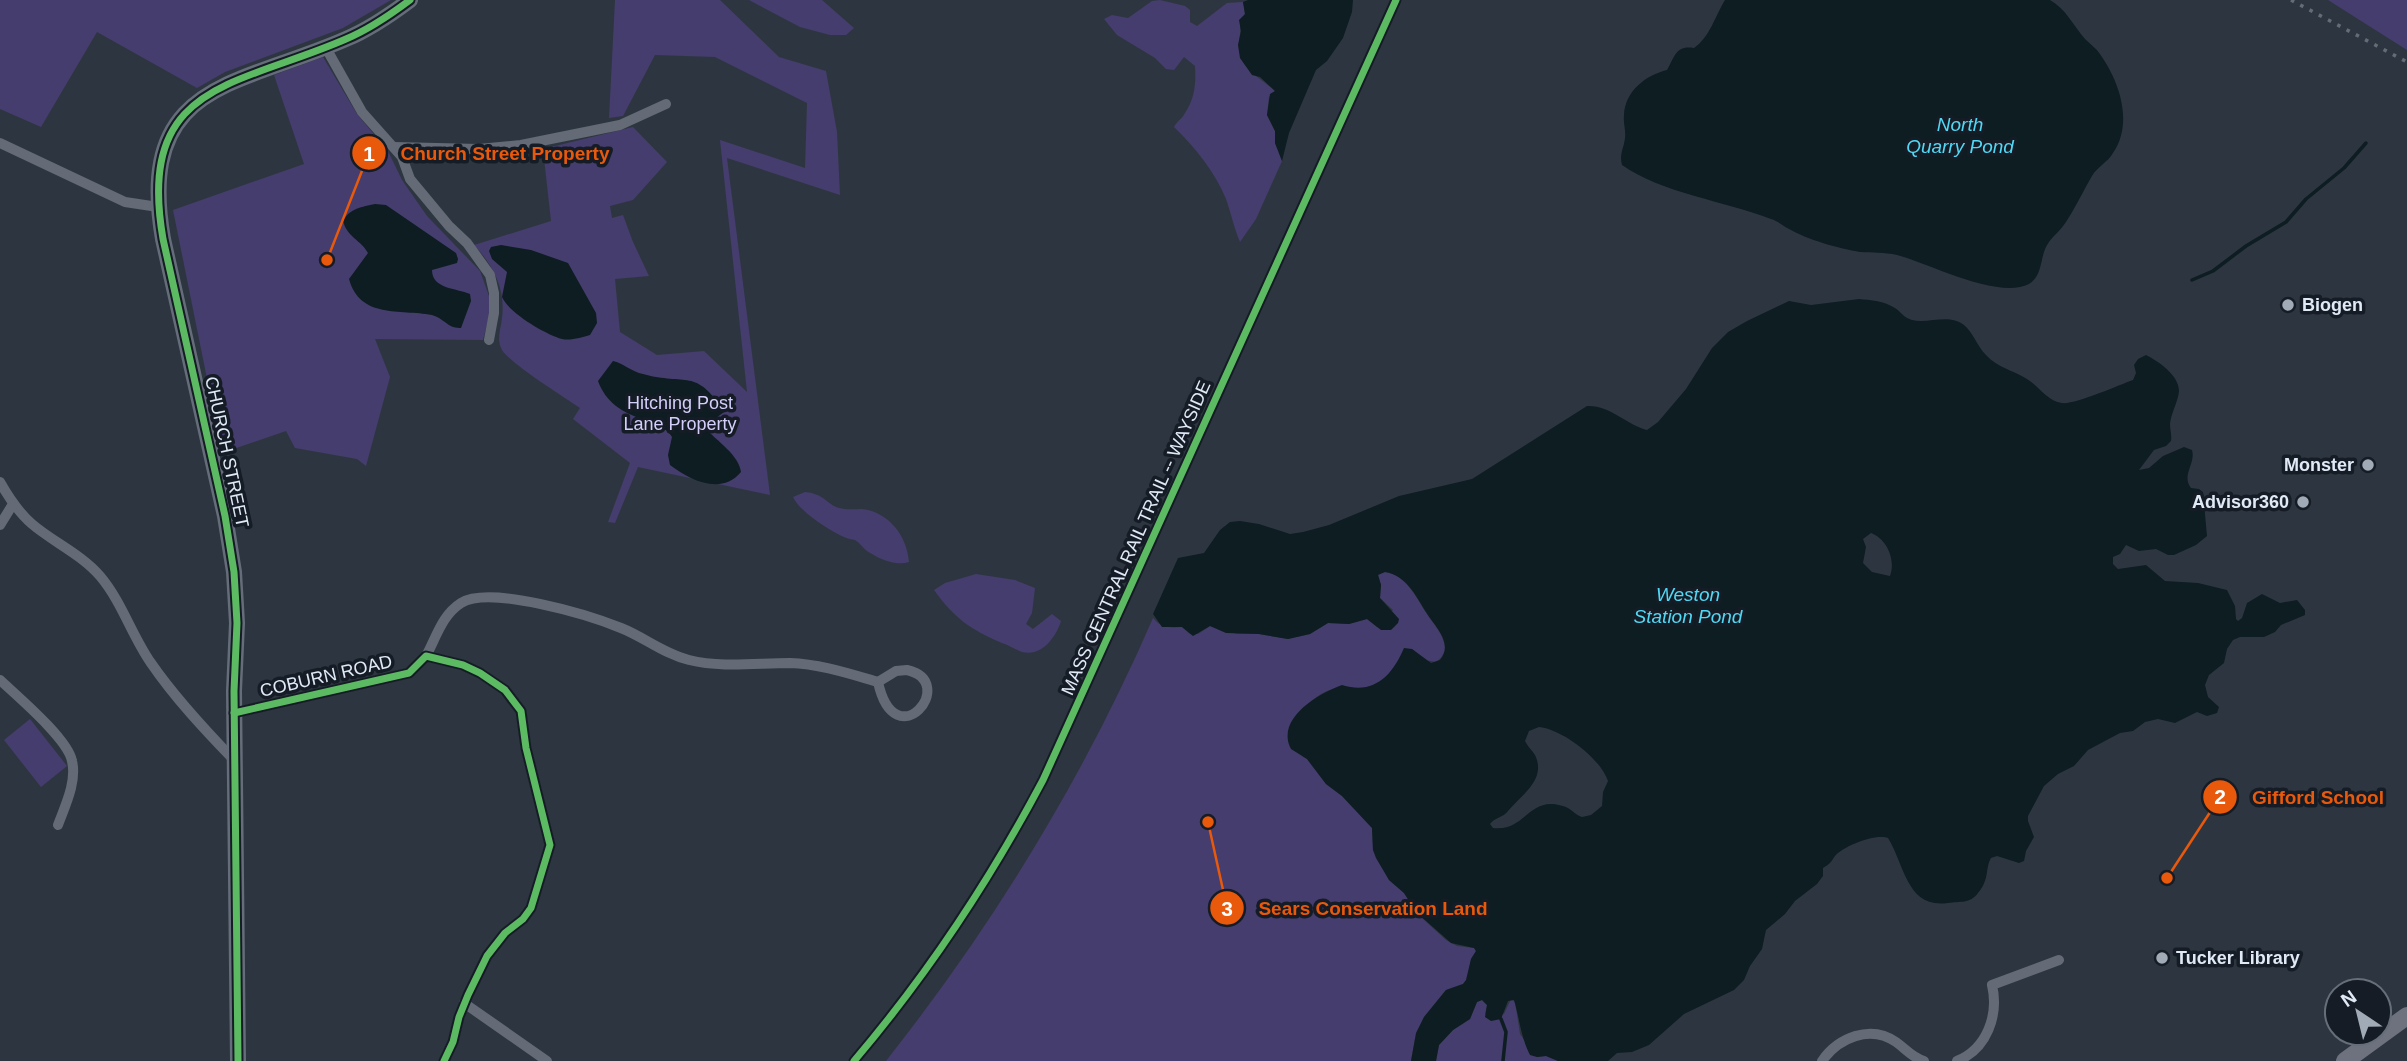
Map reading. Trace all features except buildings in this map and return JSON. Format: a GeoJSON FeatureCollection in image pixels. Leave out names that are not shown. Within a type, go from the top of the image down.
{"type":"FeatureCollection","features":[{"type":"Feature","properties":{"kind":"main road"},"geometry":{"type":"LineString","coordinates":[[2345,1061],[2407,1016]]}},
{"type":"Feature","properties":{"kind":"street","name":"CHURCH STREET"},"geometry":{"type":"LineString","coordinates":[[238,1061],[234,760],[237,623],[232,552],[158,207],[161,171],[168,140],[179,120],[192,105],[215,89],[326,48],[371,27],[410,0]]}},
{"type":"Feature","properties":{"kind":"street"},"geometry":{"type":"LineString","coordinates":[[326,48],[362,112],[402,157],[410,179],[449,226],[467,243],[490,275],[494,313],[489,340]]}},
{"type":"Feature","properties":{"kind":"street"},"geometry":{"type":"LineString","coordinates":[[394,147],[479,149],[521,145],[620,125],[666,104]]}},
{"type":"Feature","properties":{"kind":"street"},"geometry":{"type":"LineString","coordinates":[[0,143],[125,202],[158,207]]}},
{"type":"Feature","properties":{"kind":"street"},"geometry":{"type":"LineString","coordinates":[[0,482],[13,504],[31,524],[83,559],[100,575],[151,663],[234,760]]}},
{"type":"Feature","properties":{"kind":"street"},"geometry":{"type":"LineString","coordinates":[[0,525],[13,504]]}},
{"type":"Feature","properties":{"kind":"street"},"geometry":{"type":"LineString","coordinates":[[444,1061],[453,1042],[464,1003],[488,956],[505,933],[523,919],[531,908],[550,845],[526,748],[521,711],[505,690],[480,673],[463,665],[426,656],[448,614],[471,599],[500,597],[566,611],[620,628],[686,660],[715,664],[802,664],[878,682],[899,670],[914,672],[925,682],[926,700],[913,714],[898,715],[885,706],[878,682]]}},
{"type":"Feature","properties":{"kind":"street","name":"COBURN ROAD"},"geometry":{"type":"LineString","coordinates":[[234,713],[409,673],[426,656]]}},
{"type":"Feature","properties":{"kind":"street"},"geometry":{"type":"LineString","coordinates":[[0,680],[36,713],[68,751],[73,763],[70,793],[58,825]]}},
{"type":"Feature","properties":{"kind":"street"},"geometry":{"type":"LineString","coordinates":[[1957,1061],[1977,1048],[1989,1031],[1995,996],[1992,985],[2059,960]]}},
{"type":"Feature","properties":{"kind":"street"},"geometry":{"type":"LineString","coordinates":[[464,1003],[547,1061]]}},
{"type":"Feature","properties":{"kind":"street"},"geometry":{"type":"LineString","coordinates":[[1822,1061],[1832,1048],[1849,1037],[1863,1034],[1882,1035],[1924,1061]]}},
{"type":"Feature","properties":{"kind":"green space"},"geometry":{"type":"Polygon","coordinates":[[[0,0],[391,0],[343,28],[225,72],[197,88],[97,32],[41,127],[0,109],[0,0]]]}},
{"type":"Feature","properties":{"kind":"green space","name":"Hitching Post Lane Property"},"geometry":{"type":"Polygon","coordinates":[[[615,0],[720,0],[779,57],[826,71],[837,132],[840,195],[727,158],[770,495],[638,467],[615,523],[608,522],[630,463],[573,419],[580,408],[526,372],[502,350],[499,338],[503,307],[500,287],[492,269],[474,245],[551,221],[543,149],[633,127],[667,162],[633,200],[610,206],[612,218],[623,215],[649,276],[615,279],[620,332],[657,355],[704,351],[747,392],[720,140],[805,168],[807,103],[715,57],[655,55],[623,116],[609,118],[615,0]]]}},
{"type":"Feature","properties":{"kind":"green space"},"geometry":{"type":"Polygon","coordinates":[[[749,0],[822,0],[854,28],[846,35],[830,35],[800,27],[749,0]]]}},
{"type":"Feature","properties":{"kind":"green space"},"geometry":{"type":"Polygon","coordinates":[[[1160,0],[1185,6],[1190,10],[1190,22],[1197,26],[1227,3],[1243,2],[1245,14],[1240,27],[1241,56],[1252,73],[1275,91],[1269,97],[1267,115],[1275,131],[1275,143],[1282,161],[1256,219],[1240,242],[1226,199],[1216,179],[1197,151],[1174,127],[1191,102],[1195,66],[1184,57],[1174,70],[1166,69],[1155,58],[1117,35],[1104,19],[1112,15],[1128,18],[1152,1],[1160,0]]]}},
{"type":"Feature","properties":{"kind":"green space"},"geometry":{"type":"Polygon","coordinates":[[[2328,0],[2407,0],[2407,50],[2328,0]]]}},
{"type":"Feature","properties":{"kind":"green space"},"geometry":{"type":"Polygon","coordinates":[[[323,57],[357,114],[388,151],[402,180],[427,216],[480,271],[489,296],[490,313],[483,340],[375,339],[390,377],[366,466],[357,459],[295,448],[286,431],[222,453],[173,210],[304,164],[274,75],[323,57]]]}},
{"type":"Feature","properties":{"kind":"green space"},"geometry":{"type":"Polygon","coordinates":[[[805,492],[817,495],[839,508],[872,511],[888,520],[905,543],[909,562],[898,563],[882,559],[855,540],[823,525],[808,514],[793,497],[805,492]]]}},
{"type":"Feature","properties":{"kind":"green space"},"geometry":{"type":"Polygon","coordinates":[[[1385,572],[1405,582],[1415,594],[1443,638],[1445,645],[1442,657],[1436,662],[1425,660],[1412,649],[1403,650],[1393,670],[1381,680],[1360,689],[1336,689],[1322,693],[1293,720],[1302,756],[1326,784],[1342,796],[1372,828],[1373,850],[1389,880],[1404,893],[1423,919],[1446,940],[1457,946],[1474,948],[1476,951],[1471,959],[1467,980],[1446,990],[1424,1017],[1415,1039],[1411,1061],[886,1061],[964,956],[1034,848],[1097,735],[1153,618],[1166,627],[1182,627],[1190,634],[1198,634],[1210,626],[1237,634],[1259,634],[1288,639],[1310,634],[1328,623],[1349,624],[1367,619],[1377,627],[1393,610],[1380,598],[1378,574],[1385,572]]]}},
{"type":"Feature","properties":{"kind":"green space"},"geometry":{"type":"Polygon","coordinates":[[[976,574],[1015,580],[1035,588],[1032,613],[1026,624],[1033,629],[1052,614],[1061,621],[1056,633],[1042,649],[1022,652],[972,628],[949,609],[934,590],[945,583],[976,574]]]}},
{"type":"Feature","properties":{"kind":"green space"},"geometry":{"type":"Polygon","coordinates":[[[30,719],[67,766],[41,787],[4,740],[30,719]]]}},
{"type":"Feature","properties":{"kind":"green space"},"geometry":{"type":"Polygon","coordinates":[[[1511,999],[1515,1002],[1520,1034],[1537,1057],[1546,1056],[1558,1061],[1436,1061],[1439,1045],[1453,1030],[1470,1019],[1477,1002],[1482,1000],[1487,1005],[1485,1014],[1504,1014],[1511,999]]]}},
{"type":"Feature","properties":{"kind":"water"},"geometry":{"type":"Polygon","coordinates":[[[1353,0],[1343,38],[1327,61],[1316,70],[1289,133],[1282,161],[1275,143],[1275,131],[1267,115],[1270,94],[1275,91],[1260,77],[1252,75],[1240,58],[1239,20],[1245,14],[1243,2],[1353,0]]]}},
{"type":"Feature","properties":{"kind":"water","name":"North Quarry Pond"},"geometry":{"type":"Polygon","coordinates":[[[1725,0],[2050,0],[2065,13],[2098,52],[2113,77],[2123,115],[2119,141],[2111,156],[2092,176],[2064,225],[2049,242],[2034,280],[2016,288],[1982,284],[1897,255],[1852,251],[1833,246],[1796,233],[1774,220],[1674,190],[1622,165],[1625,106],[1638,85],[1667,70],[1680,50],[1694,48],[1700,43],[1725,0]]]}},
{"type":"Feature","properties":{"kind":"water"},"geometry":{"type":"Polygon","coordinates":[[[375,204],[386,205],[456,253],[457,263],[432,270],[433,276],[440,284],[470,294],[471,301],[461,328],[453,327],[432,315],[383,310],[362,301],[354,292],[349,279],[368,253],[348,231],[343,221],[353,211],[375,204]]]}},
{"type":"Feature","properties":{"kind":"water"},"geometry":{"type":"Polygon","coordinates":[[[501,245],[531,250],[568,263],[596,313],[597,323],[590,335],[562,339],[537,328],[512,310],[502,297],[507,272],[492,259],[489,251],[491,247],[501,245]]]}},
{"type":"Feature","properties":{"kind":"water","name":"Weston Station Pond"},"geometry":{"type":"Polygon","coordinates":[[[1868,300],[1891,306],[1912,320],[1945,319],[1958,322],[1967,328],[1991,359],[2062,403],[2086,398],[2133,380],[2136,373],[2134,365],[2146,355],[2156,361],[2176,379],[2179,391],[2170,424],[2171,441],[2154,450],[2139,470],[2149,468],[2163,456],[2184,447],[2192,450],[2188,483],[2191,488],[2203,492],[2207,536],[2196,545],[2174,555],[2156,549],[2139,551],[2126,545],[2120,554],[2113,557],[2113,564],[2118,569],[2146,565],[2165,581],[2198,583],[2227,590],[2235,606],[2238,621],[2242,618],[2247,603],[2262,594],[2280,603],[2297,600],[2305,610],[2305,615],[2281,625],[2275,632],[2264,637],[2240,637],[2233,640],[2227,649],[2224,663],[2209,675],[2205,685],[2208,697],[2219,707],[2217,713],[2207,716],[2197,712],[2175,723],[2158,719],[2145,722],[2133,731],[2120,733],[2088,750],[2074,766],[2058,774],[2044,786],[2028,816],[2034,837],[2024,861],[2019,863],[1997,856],[1991,858],[1984,883],[1972,899],[1934,903],[1924,899],[1909,883],[1888,838],[1868,839],[1839,852],[1823,868],[1823,876],[1817,884],[1795,901],[1785,914],[1766,930],[1762,949],[1744,980],[1734,990],[1684,1014],[1649,1045],[1632,1052],[1617,1053],[1608,1061],[1558,1061],[1546,1056],[1537,1057],[1530,1055],[1527,1048],[1514,1000],[1508,1001],[1501,1019],[1491,1021],[1485,1017],[1487,1005],[1482,1000],[1477,1002],[1470,1019],[1453,1030],[1439,1045],[1436,1061],[1411,1061],[1416,1033],[1424,1017],[1446,990],[1463,984],[1476,951],[1474,948],[1451,943],[1417,913],[1404,893],[1389,880],[1376,858],[1372,828],[1342,796],[1326,784],[1307,759],[1291,749],[1288,738],[1289,727],[1294,718],[1312,701],[1342,685],[1364,687],[1381,681],[1394,667],[1404,648],[1412,649],[1431,663],[1440,660],[1445,647],[1442,635],[1410,587],[1399,577],[1385,572],[1378,575],[1381,585],[1380,598],[1399,619],[1391,630],[1381,630],[1367,619],[1349,624],[1328,623],[1310,634],[1288,639],[1259,634],[1226,633],[1210,626],[1193,636],[1182,627],[1162,627],[1153,614],[1178,558],[1204,553],[1220,530],[1230,522],[1259,524],[1290,534],[1303,532],[1329,525],[1399,496],[1472,479],[1587,406],[1611,412],[1647,430],[1658,422],[1686,389],[1712,348],[1728,332],[1789,301],[1811,305],[1868,300]],[[1871,533],[1863,539],[1866,547],[1863,563],[1872,572],[1890,576],[1892,563],[1889,551],[1882,540],[1871,533]],[[1539,727],[1529,731],[1525,741],[1538,764],[1535,779],[1506,813],[1490,824],[1493,828],[1513,825],[1542,805],[1563,806],[1582,817],[1591,815],[1602,806],[1603,792],[1608,781],[1598,764],[1569,739],[1539,727]]]}},
{"type":"Feature","properties":{"kind":"water"},"geometry":{"type":"Polygon","coordinates":[[[613,361],[639,373],[689,381],[706,389],[724,412],[708,424],[706,429],[732,454],[741,472],[733,479],[715,484],[696,480],[670,465],[668,455],[672,437],[666,430],[626,412],[605,395],[598,381],[613,361]]]}},
{"type":"Feature","properties":{"kind":"waterway"},"geometry":{"type":"LineString","coordinates":[[2192,280],[2213,271],[2246,246],[2286,222],[2306,199],[2344,168],[2366,143]]}},
{"type":"Feature","properties":{"kind":"waterway"},"geometry":{"type":"LineString","coordinates":[[1501,1019],[1506,1032],[1503,1061]]}},
{"type":"Feature","properties":{"kind":"railway"},"geometry":{"type":"LineString","coordinates":[[2291,0],[2407,62]]}},
{"type":"Feature","properties":{"kind":"cycle path"},"geometry":{"type":"LineString","coordinates":[[238,1061],[234,691],[237,623],[234,572],[225,516],[163,239],[159,187],[165,148],[180,119],[203,98],[233,82],[355,35],[410,0]]}},
{"type":"Feature","properties":{"kind":"cycle path","name":"MASS CENTRAL RAIL TRAIL -- WAYSIDE"},"geometry":{"type":"LineString","coordinates":[[854,1061],[907,994],[956,925],[1002,854],[1043,780],[1396,0]]}},
{"type":"Feature","properties":{"kind":"cycle path"},"geometry":{"type":"LineString","coordinates":[[234,713],[409,673],[426,656],[463,665],[480,673],[505,690],[521,711],[526,748],[550,845],[531,908],[523,919],[505,933],[487,956],[468,995],[444,1061]]}},
{"type":"Feature","properties":{"kind":"place","name":"Church Street Property"},"geometry":{"type":"Point","coordinates":[327,260]}},
{"type":"Feature","properties":{"kind":"place","name":"Biogen"},"geometry":{"type":"Point","coordinates":[2288,305]}},
{"type":"Feature","properties":{"kind":"place","name":"Monster"},"geometry":{"type":"Point","coordinates":[2368,465]}},
{"type":"Feature","properties":{"kind":"place","name":"Advisor360"},"geometry":{"type":"Point","coordinates":[2303,502]}},
{"type":"Feature","properties":{"kind":"place","name":"Sears Conservation Land"},"geometry":{"type":"Point","coordinates":[1208,822]}},
{"type":"Feature","properties":{"kind":"place","name":"Gifford School"},"geometry":{"type":"Point","coordinates":[2167,878]}},
{"type":"Feature","properties":{"kind":"place","name":"Tucker Library"},"geometry":{"type":"Point","coordinates":[2162,958]}}]}
